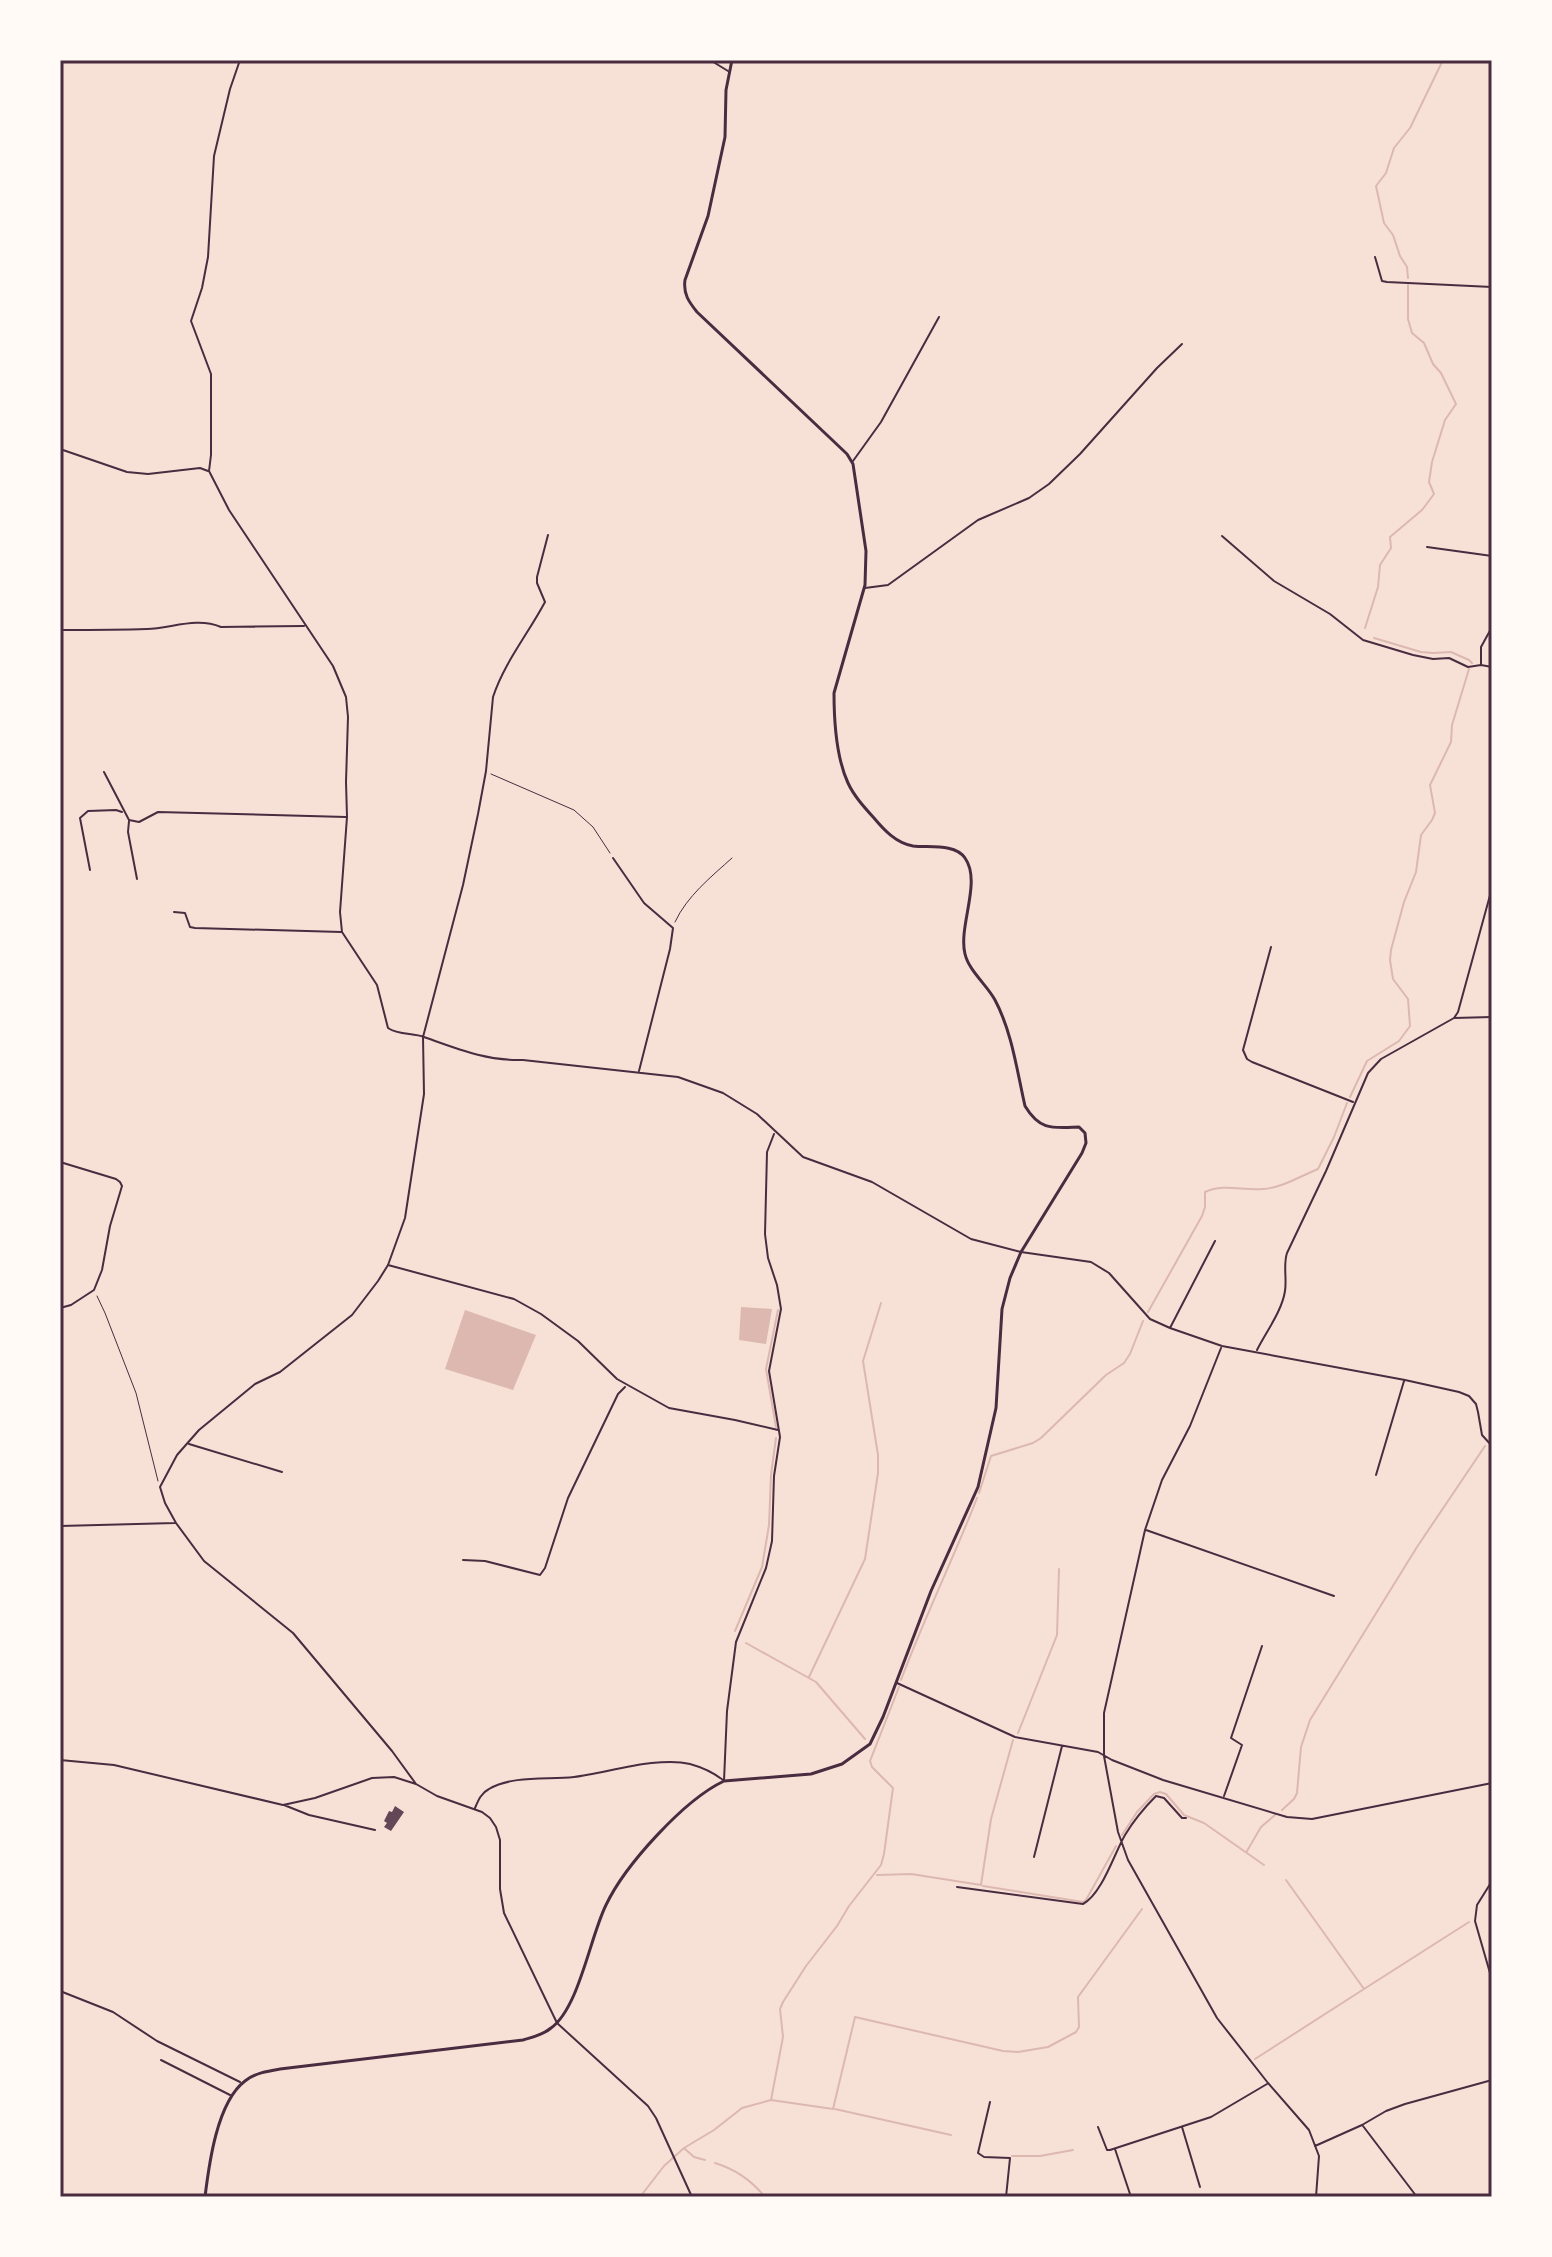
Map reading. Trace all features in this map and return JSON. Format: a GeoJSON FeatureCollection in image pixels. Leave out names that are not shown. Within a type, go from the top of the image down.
{"type":"FeatureCollection","features":[{"type":"Feature","properties":{"kind":"street"},"geometry":{"type":"LineString","coordinates":[[240,60],[214,156],[208,257],[191,321],[211,374],[209,471],[229,510],[333,666],[346,697],[347,817],[341,882],[342,932],[377,985],[388,1028],[500,1060],[678,1077],[723,1093],[757,1114],[803,1157],[872,1182],[971,1239],[1021,1252],[1091,1262],[1109,1273],[1150,1319],[1170,1328],[1222,1346],[1405,1380],[1469,1396],[1478,1412],[1482,1435],[1492,1446]]}},
{"type":"Feature","properties":{"kind":"street"},"geometry":{"type":"LineString","coordinates":[[710,60],[728,71]]}},
{"type":"Feature","properties":{"kind":"street"},"geometry":{"type":"LineString","coordinates":[[205,2197],[223,2114],[231,2096],[252,2076],[280,2069],[523,2040],[541,2035],[557,2023],[573,1997],[604,1908],[614,1889],[674,1819],[724,1781],[811,1774],[842,1764],[870,1744],[931,1591],[978,1487],[996,1408],[1002,1309],[1010,1278],[1021,1252],[1086,1143],[1085,1133],[1079,1127],[1042,1125],[1032,1119],[1025,1106],[1003,1018],[994,998],[965,955],[971,875],[967,860],[960,852],[905,844],[890,835],[861,803],[849,785],[841,764],[834,693],[864,589],[866,551],[852,461],[697,312],[684,290],[708,216],[725,137],[726,90],[732,60]]}},
{"type":"Feature","properties":{"kind":"street"},"geometry":{"type":"LineString","coordinates":[[1375,257],[1382,281],[1492,287]]}},
{"type":"Feature","properties":{"kind":"street"},"geometry":{"type":"LineString","coordinates":[[852,461],[881,422],[939,317]]}},
{"type":"Feature","properties":{"kind":"street"},"geometry":{"type":"LineString","coordinates":[[864,589],[888,585],[978,520],[1029,498],[1049,484],[1182,344]]}},
{"type":"Feature","properties":{"kind":"street"},"geometry":{"type":"LineString","coordinates":[[60,449],[127,472],[148,474],[200,468],[209,471]]}},
{"type":"Feature","properties":{"kind":"street"},"geometry":{"type":"LineString","coordinates":[[416,1784],[293,1633],[215,1572],[191,1545],[165,1503],[160,1487],[177,1455],[199,1430],[255,1384],[280,1372],[352,1315],[388,1265],[405,1218],[424,1094],[423,1037],[463,885],[486,771],[488,737],[497,687],[545,602],[537,577],[548,535]]}},
{"type":"Feature","properties":{"kind":"street"},"geometry":{"type":"LineString","coordinates":[[1222,536],[1274,581],[1330,614],[1363,640],[1413,655],[1449,658],[1468,667],[1492,667]]}},
{"type":"Feature","properties":{"kind":"street"},"geometry":{"type":"LineString","coordinates":[[1427,547],[1492,556]]}},
{"type":"Feature","properties":{"kind":"street"},"geometry":{"type":"LineString","coordinates":[[60,630],[150,629],[210,622],[221,627],[305,626]]}},
{"type":"Feature","properties":{"kind":"street"},"geometry":{"type":"LineString","coordinates":[[1481,665],[1481,647],[1492,627]]}},
{"type":"Feature","properties":{"kind":"street"},"geometry":{"type":"LineString","coordinates":[[104,772],[129,820],[128,832],[137,879]]}},
{"type":"Feature","properties":{"kind":"street"},"geometry":{"type":"LineString","coordinates":[[90,870],[80,818],[88,811],[124,812]]}},
{"type":"Feature","properties":{"kind":"street"},"geometry":{"type":"LineString","coordinates":[[129,820],[139,822],[158,812],[347,817]]}},
{"type":"Feature","properties":{"kind":"street"},"geometry":{"type":"LineString","coordinates":[[613,858],[644,903],[673,928],[639,1072]]}},
{"type":"Feature","properties":{"kind":"street"},"geometry":{"type":"LineString","coordinates":[[1257,1351],[1285,1291],[1287,1253],[1368,1073],[1381,1059],[1454,1018],[1492,888]]}},
{"type":"Feature","properties":{"kind":"street"},"geometry":{"type":"LineString","coordinates":[[174,912],[185,913],[190,927],[195,928],[342,932]]}},
{"type":"Feature","properties":{"kind":"street"},"geometry":{"type":"LineString","coordinates":[[1271,947],[1244,1054],[1252,1062],[1354,1103]]}},
{"type":"Feature","properties":{"kind":"street"},"geometry":{"type":"LineString","coordinates":[[1454,1018],[1492,1017]]}},
{"type":"Feature","properties":{"kind":"street"},"geometry":{"type":"LineString","coordinates":[[724,1781],[727,1711],[736,1642],[766,1568],[772,1541],[779,1430],[769,1371],[781,1309],[765,1234],[767,1152],[775,1132]]}},
{"type":"Feature","properties":{"kind":"street"},"geometry":{"type":"LineString","coordinates":[[60,1162],[116,1179],[122,1186],[110,1226],[102,1270],[94,1290],[71,1305],[60,1308]]}},
{"type":"Feature","properties":{"kind":"street"},"geometry":{"type":"LineString","coordinates":[[1170,1328],[1215,1241]]}},
{"type":"Feature","properties":{"kind":"street"},"geometry":{"type":"LineString","coordinates":[[388,1265],[514,1299],[569,1334],[617,1379],[669,1408],[779,1430]]}},
{"type":"Feature","properties":{"kind":"street"},"geometry":{"type":"LineString","coordinates":[[1222,1346],[1190,1426],[1162,1480],[1145,1530],[1104,1713],[1104,1756],[1121,1843],[1128,1860],[1217,2018],[1309,2130],[1319,2165],[1316,2197]]}},
{"type":"Feature","properties":{"kind":"street"},"geometry":{"type":"LineString","coordinates":[[1376,1475],[1405,1380]]}},
{"type":"Feature","properties":{"kind":"street"},"geometry":{"type":"LineString","coordinates":[[463,1560],[485,1561],[540,1575],[568,1498],[618,1394],[627,1385]]}},
{"type":"Feature","properties":{"kind":"street"},"geometry":{"type":"LineString","coordinates":[[187,1444],[282,1472]]}},
{"type":"Feature","properties":{"kind":"street"},"geometry":{"type":"LineString","coordinates":[[60,1526],[176,1523]]}},
{"type":"Feature","properties":{"kind":"street"},"geometry":{"type":"LineString","coordinates":[[1145,1530],[1334,1596]]}},
{"type":"Feature","properties":{"kind":"street"},"geometry":{"type":"LineString","coordinates":[[1224,1798],[1242,1745],[1231,1738],[1262,1646]]}},
{"type":"Feature","properties":{"kind":"street"},"geometry":{"type":"LineString","coordinates":[[895,1682],[1015,1737],[1098,1752],[1163,1780],[1287,1817],[1312,1819],[1492,1783]]}},
{"type":"Feature","properties":{"kind":"street"},"geometry":{"type":"LineString","coordinates":[[1034,1857],[1062,1745]]}},
{"type":"Feature","properties":{"kind":"street"},"geometry":{"type":"LineString","coordinates":[[60,1760],[114,1765],[375,1830]]}},
{"type":"Feature","properties":{"kind":"street"},"geometry":{"type":"LineString","coordinates":[[475,1808],[488,1789],[510,1782],[573,1777],[631,1767],[689,1764],[724,1781]]}},
{"type":"Feature","properties":{"kind":"street"},"geometry":{"type":"LineString","coordinates":[[283,1805],[384,1776],[416,1784],[437,1796],[475,1808],[490,1818],[500,1840],[500,1889],[504,1913],[557,2023],[648,2106],[692,2197]]}},
{"type":"Feature","properties":{"kind":"street"},"geometry":{"type":"LineString","coordinates":[[957,1887],[1083,1904],[1095,1895],[1121,1843],[1139,1814],[1156,1796],[1164,1798],[1182,1818],[1186,1818]]}},
{"type":"Feature","properties":{"kind":"street"},"geometry":{"type":"LineString","coordinates":[[1492,1881],[1477,1905],[1475,1921],[1492,1980]]}},
{"type":"Feature","properties":{"kind":"street"},"geometry":{"type":"LineString","coordinates":[[60,1991],[113,2012],[157,2041],[242,2083]]}},
{"type":"Feature","properties":{"kind":"street"},"geometry":{"type":"LineString","coordinates":[[161,2060],[231,2096]]}},
{"type":"Feature","properties":{"kind":"street"},"geometry":{"type":"LineString","coordinates":[[1315,2146],[1386,2111],[1492,2080]]}},
{"type":"Feature","properties":{"kind":"street"},"geometry":{"type":"LineString","coordinates":[[1098,2127],[1107,2150],[1115,2148],[1211,2117],[1268,2083]]}},
{"type":"Feature","properties":{"kind":"street"},"geometry":{"type":"LineString","coordinates":[[990,2102],[978,2153],[984,2157],[1010,2158],[1006,2197]]}},
{"type":"Feature","properties":{"kind":"street"},"geometry":{"type":"LineString","coordinates":[[1362,2125],[1417,2197]]}},
{"type":"Feature","properties":{"kind":"street"},"geometry":{"type":"LineString","coordinates":[[1182,2127],[1200,2187]]}},
{"type":"Feature","properties":{"kind":"street"},"geometry":{"type":"LineString","coordinates":[[1115,2148],[1131,2197]]}},
{"type":"Feature","properties":{"kind":"path"},"geometry":{"type":"LineString","coordinates":[[486,771],[574,810],[593,827],[613,858]]}},
{"type":"Feature","properties":{"kind":"path"},"geometry":{"type":"LineString","coordinates":[[673,928],[691,897],[732,858]]}},
{"type":"Feature","properties":{"kind":"path"},"geometry":{"type":"LineString","coordinates":[[94,1290],[136,1393],[160,1487]]}},
{"type":"Feature","properties":{"kind":"shaded area"},"geometry":{"type":"Polygon","coordinates":[[[741,1307],[772,1309],[766,1344],[739,1340],[741,1307]]]}},
{"type":"Feature","properties":{"kind":"shaded area"},"geometry":{"type":"Polygon","coordinates":[[[465,1310],[536,1335],[513,1390],[445,1369],[465,1310]]]}},
{"type":"Feature","properties":{"kind":"building"},"geometry":{"type":"Polygon","coordinates":[[[395,1806],[404,1812],[391,1831],[384,1827],[387,1823],[384,1821],[395,1806]]]}},
{"type":"Feature","properties":{"kind":"waterway"},"geometry":{"type":"LineString","coordinates":[[1408,278],[1407,267],[1393,235],[1384,223],[1376,186],[1386,173],[1394,148],[1410,128],[1443,60]]}},
{"type":"Feature","properties":{"kind":"waterway"},"geometry":{"type":"LineString","coordinates":[[1365,628],[1378,587],[1380,565],[1391,548],[1390,537],[1422,510],[1434,494],[1429,482],[1432,462],[1445,420],[1456,404],[1424,343],[1412,333],[1408,319],[1408,285]]}},
{"type":"Feature","properties":{"kind":"waterway"},"geometry":{"type":"LineString","coordinates":[[1374,638],[1421,652],[1451,652],[1472,663]]}},
{"type":"Feature","properties":{"kind":"waterway"},"geometry":{"type":"LineString","coordinates":[[1350,1097],[1367,1061],[1399,1041],[1410,1026],[1408,999],[1393,979],[1391,950],[1416,872],[1421,835],[1435,813],[1430,785],[1451,742],[1452,725],[1469,669]]}},
{"type":"Feature","properties":{"kind":"waterway"},"geometry":{"type":"LineString","coordinates":[[1148,1312],[1202,1216],[1205,1192],[1219,1188],[1270,1188],[1318,1169],[1347,1103]]}},
{"type":"Feature","properties":{"kind":"waterway"},"geometry":{"type":"LineString","coordinates":[[809,1677],[865,1559],[878,1455],[863,1361],[881,1303]]}},
{"type":"Feature","properties":{"kind":"waterway"},"geometry":{"type":"LineString","coordinates":[[776,1427],[766,1369],[778,1310]]}},
{"type":"Feature","properties":{"kind":"waterway"},"geometry":{"type":"LineString","coordinates":[[979,1493],[991,1456],[1041,1438],[1106,1375],[1124,1363],[1143,1321]]}},
{"type":"Feature","properties":{"kind":"waterway"},"geometry":{"type":"LineString","coordinates":[[735,1631],[762,1567],[769,1525],[776,1438]]}},
{"type":"Feature","properties":{"kind":"waterway"},"geometry":{"type":"LineString","coordinates":[[1282,1810],[1297,1793],[1301,1747],[1310,1720],[1417,1547],[1485,1446]]}},
{"type":"Feature","properties":{"kind":"waterway"},"geometry":{"type":"LineString","coordinates":[[901,1680],[977,1498]]}},
{"type":"Feature","properties":{"kind":"waterway"},"geometry":{"type":"LineString","coordinates":[[1018,1733],[1057,1635],[1059,1569]]}},
{"type":"Feature","properties":{"kind":"waterway"},"geometry":{"type":"LineString","coordinates":[[746,1643],[816,1682],[865,1739]]}},
{"type":"Feature","properties":{"kind":"waterway"},"geometry":{"type":"LineString","coordinates":[[640,2197],[664,2166],[684,2148],[742,2108],[771,2100],[783,2037],[780,2009],[783,2002],[881,1865],[893,1788],[870,1761],[899,1687]]}},
{"type":"Feature","properties":{"kind":"waterway"},"geometry":{"type":"LineString","coordinates":[[877,1875],[911,1874],[981,1885],[991,1819],[1013,1740]]}},
{"type":"Feature","properties":{"kind":"waterway"},"geometry":{"type":"LineString","coordinates":[[1122,1835],[1137,1812],[1154,1794],[1160,1792],[1166,1794],[1184,1815],[1204,1823],[1264,1865]]}},
{"type":"Feature","properties":{"kind":"waterway"},"geometry":{"type":"LineString","coordinates":[[1247,1851],[1261,1827],[1275,1815]]}},
{"type":"Feature","properties":{"kind":"waterway"},"geometry":{"type":"LineString","coordinates":[[983,1886],[1083,1902],[1116,1846]]}},
{"type":"Feature","properties":{"kind":"waterway"},"geometry":{"type":"LineString","coordinates":[[1286,1880],[1364,1989],[1469,1922]]}},
{"type":"Feature","properties":{"kind":"waterway"},"geometry":{"type":"LineString","coordinates":[[771,2100],[833,2109],[855,2017],[1003,2051],[1048,2047],[1076,2032],[1079,2027],[1078,1997],[1142,1909]]}},
{"type":"Feature","properties":{"kind":"waterway"},"geometry":{"type":"LineString","coordinates":[[1255,2059],[1364,1989]]}},
{"type":"Feature","properties":{"kind":"waterway"},"geometry":{"type":"LineString","coordinates":[[835,2109],[951,2135]]}},
{"type":"Feature","properties":{"kind":"waterway"},"geometry":{"type":"LineString","coordinates":[[685,2149],[694,2157],[705,2160]]}},
{"type":"Feature","properties":{"kind":"waterway"},"geometry":{"type":"LineString","coordinates":[[1012,2156],[1040,2156],[1073,2150]]}},
{"type":"Feature","properties":{"kind":"waterway"},"geometry":{"type":"LineString","coordinates":[[715,2163],[743,2176],[765,2197]]}}]}
